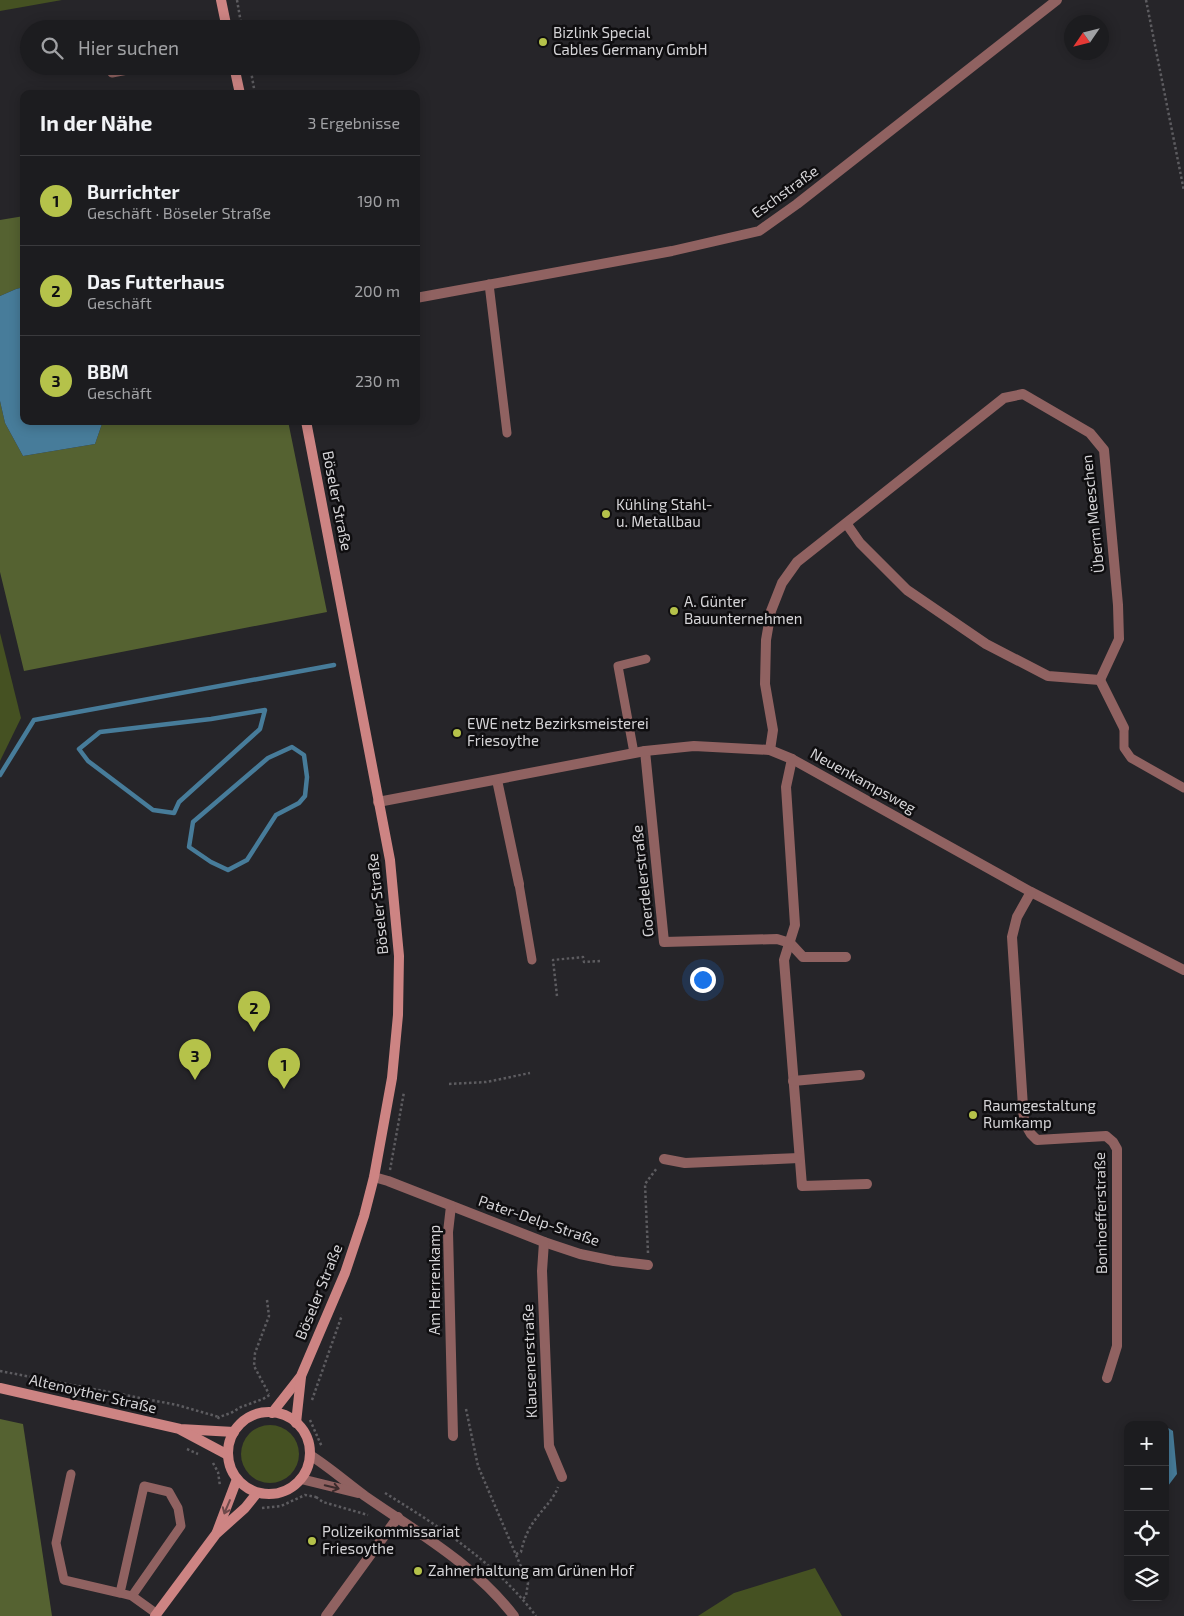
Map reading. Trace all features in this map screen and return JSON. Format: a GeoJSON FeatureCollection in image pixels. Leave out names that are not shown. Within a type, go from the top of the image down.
{"type":"FeatureCollection","features":[{"type":"Feature","properties":{"kind":"main road"},"geometry":{"type":"LineString","coordinates":[[221,0],[225,20]]}},
{"type":"Feature","properties":{"kind":"main road"},"geometry":{"type":"LineString","coordinates":[[236,75],[239,90]]}},
{"type":"Feature","properties":{"kind":"main road","name":"Böseler Straße"},"geometry":{"type":"LineString","coordinates":[[272,1412],[301,1376],[345,1273],[364,1216],[374,1177],[392,1072],[398,1015],[399,956],[390,860],[307,425]]}},
{"type":"Feature","properties":{"kind":"main road","name":"Böseler Straße"},"geometry":{"type":"LineString","coordinates":[[296,1423],[301,1376]]}},
{"type":"Feature","properties":{"kind":"main road","name":"Altenoyther Straße"},"geometry":{"type":"LineString","coordinates":[[0,1388],[180,1429],[234,1432]]}},
{"type":"Feature","properties":{"kind":"main road"},"geometry":{"type":"LineString","coordinates":[[272,1412],[296,1423],[304,1432],[310,1455],[307,1468],[300,1479],[292,1488],[281,1493],[257,1493],[246,1488],[230,1468],[228,1456],[229,1443],[234,1432],[241,1423],[261,1413],[272,1412]]}},
{"type":"Feature","properties":{"kind":"main road","name":"Altenoyther Straße"},"geometry":{"type":"LineString","coordinates":[[180,1429],[228,1456]]}},
{"type":"Feature","properties":{"kind":"main road"},"geometry":{"type":"LineString","coordinates":[[216,1534],[237,1479]]}},
{"type":"Feature","properties":{"kind":"main road"},"geometry":{"type":"LineString","coordinates":[[156,1615],[216,1534],[245,1508],[257,1493]]}},
{"type":"Feature","properties":{"kind":"street","name":"Eschstraße"},"geometry":{"type":"LineString","coordinates":[[420,297],[672,251],[759,231],[813,192],[1058,0]]}},
{"type":"Feature","properties":{"kind":"street","name":"Überm Meeschen"},"geometry":{"type":"LineString","coordinates":[[770,750],[773,730],[766,684],[766,640],[771,611],[782,583],[797,562],[1004,398],[1023,394],[1090,433],[1104,450],[1118,606],[1119,639],[1100,680]]}},
{"type":"Feature","properties":{"kind":"street"},"geometry":{"type":"LineString","coordinates":[[846,523],[860,543],[907,590],[986,644],[1048,676],[1100,680],[1124,728]]}},
{"type":"Feature","properties":{"kind":"street","name":"Neuenkampsweg"},"geometry":{"type":"LineString","coordinates":[[378,802],[645,751],[694,746],[770,750],[792,759],[1031,892],[1184,970]]}},
{"type":"Feature","properties":{"kind":"street","name":"Goerdelerstraße"},"geometry":{"type":"LineString","coordinates":[[645,751],[664,942],[777,939],[790,943]]}},
{"type":"Feature","properties":{"kind":"street"},"geometry":{"type":"LineString","coordinates":[[792,759],[786,787],[795,925],[784,960],[802,1186],[867,1184]]}},
{"type":"Feature","properties":{"kind":"street"},"geometry":{"type":"LineString","coordinates":[[497,780],[519,884]]}},
{"type":"Feature","properties":{"kind":"street","name":"Bonhoefferstraße"},"geometry":{"type":"LineString","coordinates":[[1031,892],[1017,917],[1012,937],[1024,1122],[1037,1140],[1106,1136],[1117,1149],[1117,1346],[1107,1378]]}},
{"type":"Feature","properties":{"kind":"street"},"geometry":{"type":"LineString","coordinates":[[790,943],[803,957],[846,957]]}},
{"type":"Feature","properties":{"kind":"street"},"geometry":{"type":"LineString","coordinates":[[793,1081],[860,1075]]}},
{"type":"Feature","properties":{"kind":"street"},"geometry":{"type":"LineString","coordinates":[[664,1159],[685,1163],[799,1158]]}},
{"type":"Feature","properties":{"kind":"street","name":"Am Herrenkamp"},"geometry":{"type":"LineString","coordinates":[[374,1177],[451,1206],[448,1232],[453,1436]]}},
{"type":"Feature","properties":{"kind":"street","name":"Pater-Delp-Straße"},"geometry":{"type":"LineString","coordinates":[[451,1206],[544,1242],[596,1257],[648,1265]]}},
{"type":"Feature","properties":{"kind":"street","name":"Klausenerstraße"},"geometry":{"type":"LineString","coordinates":[[544,1242],[542,1271],[549,1446],[562,1477]]}},
{"type":"Feature","properties":{"kind":"street"},"geometry":{"type":"LineString","coordinates":[[310,1455],[364,1495],[425,1536],[471,1572],[514,1616]]}},
{"type":"Feature","properties":{"kind":"street"},"geometry":{"type":"LineString","coordinates":[[300,1479],[364,1495]]}},
{"type":"Feature","properties":{"kind":"street"},"geometry":{"type":"LineString","coordinates":[[326,1616],[398,1518]]}},
{"type":"Feature","properties":{"kind":"lane"},"geometry":{"type":"LineString","coordinates":[[488,284],[507,433]]}},
{"type":"Feature","properties":{"kind":"lane"},"geometry":{"type":"LineString","coordinates":[[634,753],[618,666],[646,659]]}},
{"type":"Feature","properties":{"kind":"lane"},"geometry":{"type":"LineString","coordinates":[[1124,728],[1124,748],[1131,758],[1184,788]]}},
{"type":"Feature","properties":{"kind":"lane"},"geometry":{"type":"LineString","coordinates":[[519,884],[532,960]]}},
{"type":"Feature","properties":{"kind":"lane"},"geometry":{"type":"LineString","coordinates":[[71,1474],[56,1543],[64,1580],[132,1596],[156,1615]]}},
{"type":"Feature","properties":{"kind":"lane"},"geometry":{"type":"LineString","coordinates":[[120,1593],[144,1486],[169,1492],[178,1508],[181,1526],[132,1596]]}},
{"type":"Feature","properties":{"kind":"path"},"geometry":{"type":"LineString","coordinates":[[237,0],[240,20]]}},
{"type":"Feature","properties":{"kind":"path"},"geometry":{"type":"LineString","coordinates":[[1146,0],[1184,191]]}},
{"type":"Feature","properties":{"kind":"path"},"geometry":{"type":"LineString","coordinates":[[252,75],[254,90]]}},
{"type":"Feature","properties":{"kind":"path"},"geometry":{"type":"LineString","coordinates":[[556,996],[553,960],[583,957],[584,962],[600,961]]}},
{"type":"Feature","properties":{"kind":"path"},"geometry":{"type":"LineString","coordinates":[[449,1084],[486,1082],[530,1073]]}},
{"type":"Feature","properties":{"kind":"path"},"geometry":{"type":"LineString","coordinates":[[388,1181],[404,1089]]}},
{"type":"Feature","properties":{"kind":"path"},"geometry":{"type":"LineString","coordinates":[[648,1265],[645,1184],[664,1159]]}},
{"type":"Feature","properties":{"kind":"path"},"geometry":{"type":"LineString","coordinates":[[267,1300],[268,1316],[255,1353],[254,1366],[269,1394]]}},
{"type":"Feature","properties":{"kind":"path"},"geometry":{"type":"LineString","coordinates":[[327,1466],[330,1459],[319,1443],[311,1422],[310,1408],[345,1308]]}},
{"type":"Feature","properties":{"kind":"path"},"geometry":{"type":"LineString","coordinates":[[0,1371],[177,1404],[219,1417],[263,1399],[269,1394],[276,1393],[284,1397]]}},
{"type":"Feature","properties":{"kind":"path"},"geometry":{"type":"LineString","coordinates":[[299,1403],[310,1408]]}},
{"type":"Feature","properties":{"kind":"path"},"geometry":{"type":"LineString","coordinates":[[465,1405],[478,1466],[528,1583],[526,1596],[523,1599]]}},
{"type":"Feature","properties":{"kind":"path"},"geometry":{"type":"LineString","coordinates":[[214,1430],[219,1417]]}},
{"type":"Feature","properties":{"kind":"path"},"geometry":{"type":"LineString","coordinates":[[210,1446],[207,1456],[213,1462],[218,1472],[220,1492],[230,1500]]}},
{"type":"Feature","properties":{"kind":"path"},"geometry":{"type":"LineString","coordinates":[[516,1554],[521,1552],[524,1538],[538,1515],[553,1498],[562,1477]]}},
{"type":"Feature","properties":{"kind":"path"},"geometry":{"type":"LineString","coordinates":[[245,1508],[254,1513],[262,1508],[281,1506],[305,1495],[316,1497],[320,1484]]}},
{"type":"Feature","properties":{"kind":"green space"},"geometry":{"type":"Polygon","coordinates":[[[0,0],[62,0],[0,11],[0,0]]]}},
{"type":"Feature","properties":{"kind":"green space"},"geometry":{"type":"Polygon","coordinates":[[[20,217],[20,288],[0,296],[0,220],[20,217]]]}},
{"type":"Feature","properties":{"kind":"green space"},"geometry":{"type":"Polygon","coordinates":[[[0,401],[5,423],[23,456],[95,444],[102,425],[289,425],[327,612],[24,671],[0,572],[0,401]]]}},
{"type":"Feature","properties":{"kind":"green space"},"geometry":{"type":"Polygon","coordinates":[[[0,633],[21,718],[0,761],[0,633]]]}},
{"type":"Feature","properties":{"kind":"green space"},"geometry":{"type":"Polygon","coordinates":[[[0,1419],[23,1424],[52,1616],[0,1616],[0,1419]]]}},
{"type":"Feature","properties":{"kind":"green space"},"geometry":{"type":"Polygon","coordinates":[[[270,1425],[286,1430],[294,1438],[299,1454],[294,1470],[286,1478],[270,1483],[254,1478],[246,1470],[241,1454],[246,1438],[254,1430],[270,1425]]]}},
{"type":"Feature","properties":{"kind":"green space"},"geometry":{"type":"Polygon","coordinates":[[[815,1568],[842,1616],[698,1616],[734,1593],[815,1568]]]}},
{"type":"Feature","properties":{"kind":"water"},"geometry":{"type":"Polygon","coordinates":[[[20,288],[20,425],[102,425],[95,444],[23,456],[5,423],[0,401],[0,296],[20,288]]]}},
{"type":"Feature","properties":{"kind":"water"},"geometry":{"type":"Polygon","coordinates":[[[1169,1428],[1173,1431],[1177,1474],[1169,1485],[1169,1428]]]}},
{"type":"Feature","properties":{"kind":"waterway"},"geometry":{"type":"LineString","coordinates":[[0,775],[34,720],[334,665]]}},
{"type":"Feature","properties":{"kind":"waterway"},"geometry":{"type":"LineString","coordinates":[[265,710],[260,729],[179,802],[174,813],[153,810],[88,761],[79,749],[100,732],[211,719],[265,710]]}},
{"type":"Feature","properties":{"kind":"waterway"},"geometry":{"type":"LineString","coordinates":[[292,747],[304,755],[307,777],[305,796],[299,803],[276,815],[247,860],[228,870],[211,862],[189,847],[193,822],[268,758],[292,747]]}},
{"type":"Feature","properties":{"kind":"place","name":"Bizlink Special Cables Germany GmbH"},"geometry":{"type":"Point","coordinates":[543,42]}},
{"type":"Feature","properties":{"kind":"place","name":"Kühling Stahl- u. Metallbau"},"geometry":{"type":"Point","coordinates":[606,514]}},
{"type":"Feature","properties":{"kind":"place","name":"A. Günter Bauunternehmen"},"geometry":{"type":"Point","coordinates":[674,611]}},
{"type":"Feature","properties":{"kind":"place","name":"EWE netz Bezirksmeisterei Friesoythe"},"geometry":{"type":"Point","coordinates":[457,733]}},
{"type":"Feature","properties":{"kind":"place","name":"Das Futterhaus"},"geometry":{"type":"Point","coordinates":[254,1032]}},
{"type":"Feature","properties":{"kind":"place","name":"BBM"},"geometry":{"type":"Point","coordinates":[195,1080]}},
{"type":"Feature","properties":{"kind":"place","name":"Burrichter"},"geometry":{"type":"Point","coordinates":[284,1089]}},
{"type":"Feature","properties":{"kind":"place","name":"Raumgestaltung Rumkamp"},"geometry":{"type":"Point","coordinates":[973,1115]}},
{"type":"Feature","properties":{"kind":"place","name":"Polizeikommissariat Friesoythe"},"geometry":{"type":"Point","coordinates":[312,1541]}},
{"type":"Feature","properties":{"kind":"place","name":"Zahnerhaltung am Grünen Hof"},"geometry":{"type":"Point","coordinates":[418,1571]}}]}
